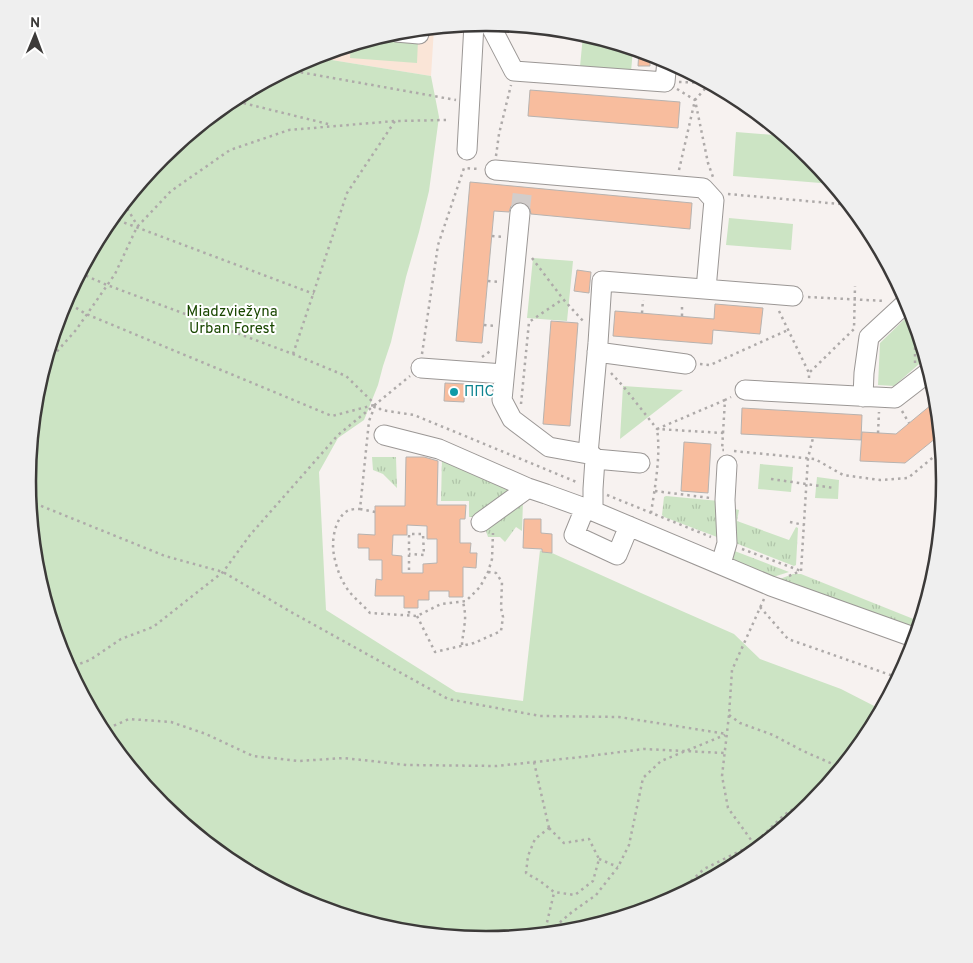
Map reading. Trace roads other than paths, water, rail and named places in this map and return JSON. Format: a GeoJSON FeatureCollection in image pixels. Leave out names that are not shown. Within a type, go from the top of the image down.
{"type":"FeatureCollection","features":[{"type":"Feature","properties":{"kind":"lane"},"geometry":{"type":"LineString","coordinates":[[467,150],[474,31]]}},
{"type":"Feature","properties":{"kind":"lane"},"geometry":{"type":"LineString","coordinates":[[493,31],[514,71],[665,82],[666,69]]}},
{"type":"Feature","properties":{"kind":"lane"},"geometry":{"type":"LineString","coordinates":[[496,162],[524,180],[703,188],[714,200],[706,289]]}},
{"type":"Feature","properties":{"kind":"lane"},"geometry":{"type":"LineString","coordinates":[[520,213],[502,400],[512,419],[550,448],[640,463]]}},
{"type":"Feature","properties":{"kind":"lane"},"geometry":{"type":"LineString","coordinates":[[629,526],[617,555],[574,535],[589,510],[593,488],[592,456],[602,281],[793,296]]}},
{"type":"Feature","properties":{"kind":"lane"},"geometry":{"type":"LineString","coordinates":[[871,398],[864,374],[869,337],[901,307]]}},
{"type":"Feature","properties":{"kind":"lane"},"geometry":{"type":"LineString","coordinates":[[598,348],[686,364]]}},
{"type":"Feature","properties":{"kind":"lane"},"geometry":{"type":"LineString","coordinates":[[421,368],[504,374]]}},
{"type":"Feature","properties":{"kind":"lane"},"geometry":{"type":"LineString","coordinates":[[745,390],[894,398],[924,376]]}},
{"type":"Feature","properties":{"kind":"lane"},"geometry":{"type":"LineString","coordinates":[[384,435],[439,449],[528,488],[629,526],[771,586],[909,636]]}},
{"type":"Feature","properties":{"kind":"lane"},"geometry":{"type":"LineString","coordinates":[[721,564],[727,543],[725,500],[727,465]]}},
{"type":"Feature","properties":{"kind":"lane"},"geometry":{"type":"LineString","coordinates":[[487,526],[528,488]]}},
{"type":"Feature","properties":{"kind":"tunnel"},"geometry":{"type":"LineString","coordinates":[[520,213],[523,187]]}},
{"type":"Feature","properties":{"kind":"place","name":"ППС"},"geometry":{"type":"Point","coordinates":[454,392]}},
{"type":"Feature","properties":{"kind":"park label","name":"Miadzviežyna Urban Forest"},"geometry":{"type":"Point","coordinates":[232,320]}}]}
